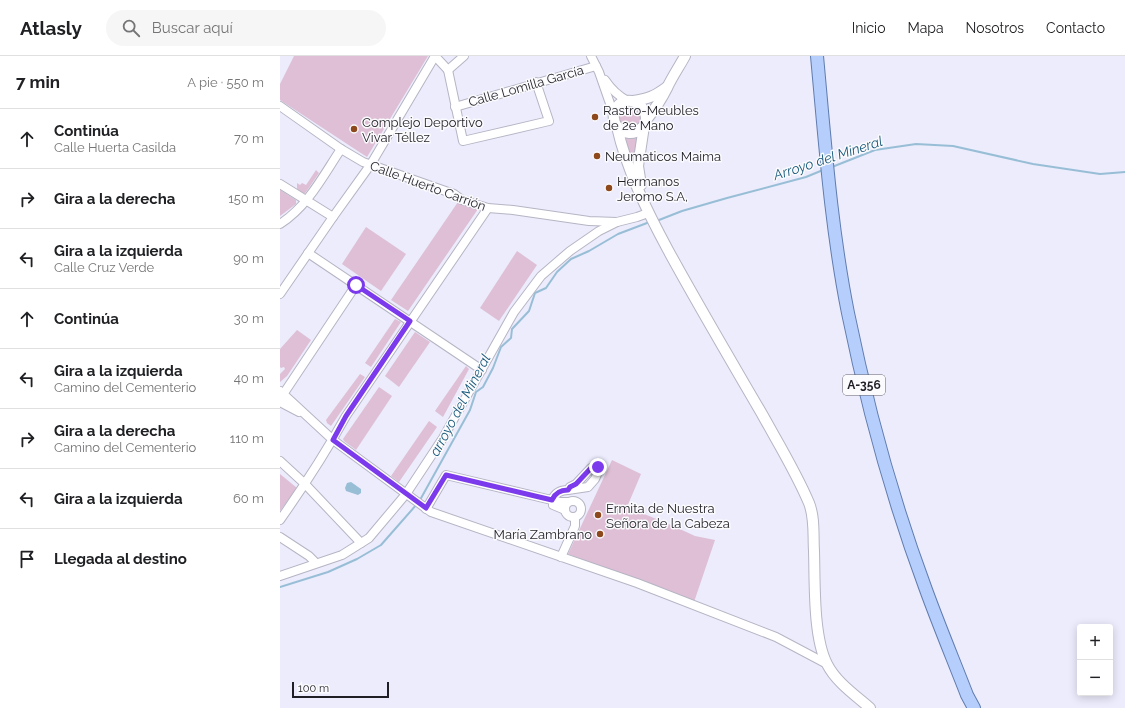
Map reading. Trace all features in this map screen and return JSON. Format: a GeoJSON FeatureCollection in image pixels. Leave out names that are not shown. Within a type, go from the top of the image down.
{"type":"FeatureCollection","features":[{"type":"Feature","properties":{"kind":"main road","name":"A-356"},"geometry":{"type":"LineString","coordinates":[[818,56],[826,161],[836,244],[848,311],[865,390],[886,471],[925,587],[974,708]]}},
{"type":"Feature","properties":{"kind":"street"},"geometry":{"type":"LineString","coordinates":[[280,294],[371,164],[435,56],[448,70],[455,107],[464,141],[549,121],[536,82]]}},
{"type":"Feature","properties":{"kind":"street"},"geometry":{"type":"LineString","coordinates":[[448,70],[464,56]]}},
{"type":"Feature","properties":{"kind":"street"},"geometry":{"type":"LineString","coordinates":[[591,56],[610,88],[620,97],[642,106],[645,110],[645,124],[638,166],[646,208]]}},
{"type":"Feature","properties":{"kind":"street"},"geometry":{"type":"LineString","coordinates":[[617,127],[623,132],[629,133],[634,133],[640,130],[664,96],[667,87],[685,56]]}},
{"type":"Feature","properties":{"kind":"street"},"geometry":{"type":"LineString","coordinates":[[598,69],[614,115],[614,120],[629,169],[646,208],[692,295],[800,481],[812,511],[817,621],[822,652],[827,664],[845,686],[870,708]]}},
{"type":"Feature","properties":{"kind":"street","name":"Calle Lomilla García"},"geometry":{"type":"LineString","coordinates":[[455,107],[536,82],[598,69]]}},
{"type":"Feature","properties":{"kind":"street"},"geometry":{"type":"LineString","coordinates":[[614,115],[618,105],[630,101],[646,99],[667,87]]}},
{"type":"Feature","properties":{"kind":"street","name":"Calle Huerto Carrión"},"geometry":{"type":"LineString","coordinates":[[280,106],[341,149],[363,162],[454,194],[462,200],[488,208],[514,210],[589,221],[617,222]]}},
{"type":"Feature","properties":{"kind":"street"},"geometry":{"type":"LineString","coordinates":[[280,224],[292,216],[306,201],[341,149]]}},
{"type":"Feature","properties":{"kind":"street"},"geometry":{"type":"LineString","coordinates":[[280,184],[333,217]]}},
{"type":"Feature","properties":{"kind":"street"},"geometry":{"type":"LineString","coordinates":[[280,520],[333,440],[346,416],[488,208]]}},
{"type":"Feature","properties":{"kind":"street"},"geometry":{"type":"LineString","coordinates":[[280,576],[342,555],[369,538],[406,494],[442,438],[514,312],[541,276],[570,251],[589,238],[617,222],[637,217],[646,208]]}},
{"type":"Feature","properties":{"kind":"street"},"geometry":{"type":"LineString","coordinates":[[589,221],[592,226],[592,231],[589,238]]}},
{"type":"Feature","properties":{"kind":"street"},"geometry":{"type":"LineString","coordinates":[[308,253],[482,370]]}},
{"type":"Feature","properties":{"kind":"street"},"geometry":{"type":"LineString","coordinates":[[356,285],[281,396],[306,414],[333,440],[437,515],[638,583],[776,637],[827,664]]}},
{"type":"Feature","properties":{"kind":"street"},"geometry":{"type":"LineString","coordinates":[[280,461],[305,484],[361,543]]}},
{"type":"Feature","properties":{"kind":"street"},"geometry":{"type":"LineString","coordinates":[[426,508],[444,477]]}},
{"type":"Feature","properties":{"kind":"street"},"geometry":{"type":"LineString","coordinates":[[444,477],[564,503],[567,506],[570,516],[575,517]]}},
{"type":"Feature","properties":{"kind":"street"},"geometry":{"type":"LineString","coordinates":[[444,477],[558,506],[567,506],[576,501],[581,506],[581,512],[575,517]]}},
{"type":"Feature","properties":{"kind":"street"},"geometry":{"type":"LineString","coordinates":[[552,500],[556,494],[561,491],[568,490]]}},
{"type":"Feature","properties":{"kind":"street"},"geometry":{"type":"LineString","coordinates":[[561,557],[575,526],[575,517]]}},
{"type":"Feature","properties":{"kind":"street"},"geometry":{"type":"LineString","coordinates":[[280,537],[309,556],[316,563]]}},
{"type":"Feature","properties":{"kind":"shaded area","name":"Complejo Deportivo Vivar Téllez"},"geometry":{"type":"Polygon","coordinates":[[[294,56],[428,56],[367,157],[280,100],[280,84],[294,56]]]}},
{"type":"Feature","properties":{"kind":"shaded area"},"geometry":{"type":"Polygon","coordinates":[[[630,105],[638,109],[642,117],[638,125],[630,129],[622,125],[618,117],[622,109],[630,105]]]}},
{"type":"Feature","properties":{"kind":"shaded area"},"geometry":{"type":"Polygon","coordinates":[[[638,137],[634,168],[624,138],[638,137]]]}},
{"type":"Feature","properties":{"kind":"shaded area"},"geometry":{"type":"Polygon","coordinates":[[[316,170],[319,173],[304,194],[297,189],[297,183],[300,185],[302,183],[306,185],[316,170]]]}},
{"type":"Feature","properties":{"kind":"shaded area"},"geometry":{"type":"Polygon","coordinates":[[[280,190],[296,200],[296,204],[280,216],[280,190]]]}},
{"type":"Feature","properties":{"kind":"shaded area"},"geometry":{"type":"Polygon","coordinates":[[[458,202],[478,209],[408,311],[391,300],[458,202]]]}},
{"type":"Feature","properties":{"kind":"shaded area"},"geometry":{"type":"Polygon","coordinates":[[[366,227],[406,254],[381,291],[342,264],[366,227]]]}},
{"type":"Feature","properties":{"kind":"shaded area"},"geometry":{"type":"Polygon","coordinates":[[[517,251],[537,265],[499,321],[480,308],[517,251]]]}},
{"type":"Feature","properties":{"kind":"shaded area"},"geometry":{"type":"Polygon","coordinates":[[[395,319],[401,322],[371,367],[365,363],[395,319]]]}},
{"type":"Feature","properties":{"kind":"shaded area"},"geometry":{"type":"Polygon","coordinates":[[[297,330],[311,340],[287,376],[280,382],[280,374],[285,369],[284,367],[280,367],[280,349],[297,330]]]}},
{"type":"Feature","properties":{"kind":"shaded area"},"geometry":{"type":"Polygon","coordinates":[[[415,332],[430,342],[399,387],[385,376],[415,332]]]}},
{"type":"Feature","properties":{"kind":"shaded area"},"geometry":{"type":"Polygon","coordinates":[[[466,366],[469,369],[443,417],[435,411],[466,366]]]}},
{"type":"Feature","properties":{"kind":"shaded area"},"geometry":{"type":"Polygon","coordinates":[[[360,374],[365,377],[331,426],[326,420],[360,374]]]}},
{"type":"Feature","properties":{"kind":"shaded area"},"geometry":{"type":"Polygon","coordinates":[[[379,387],[392,396],[356,450],[343,439],[379,387]]]}},
{"type":"Feature","properties":{"kind":"shaded area"},"geometry":{"type":"Polygon","coordinates":[[[429,421],[437,427],[399,482],[391,476],[429,421]]]}},
{"type":"Feature","properties":{"kind":"shaded area"},"geometry":{"type":"Polygon","coordinates":[[[612,460],[641,474],[627,507],[695,536],[715,540],[694,602],[568,554],[612,460]]]}},
{"type":"Feature","properties":{"kind":"shaded area"},"geometry":{"type":"Polygon","coordinates":[[[280,474],[297,488],[280,511],[280,474]]]}},
{"type":"Feature","properties":{"kind":"water"},"geometry":{"type":"Polygon","coordinates":[[[351,482],[361,489],[361,493],[358,495],[346,491],[345,488],[347,483],[351,482]]]}},
{"type":"Feature","properties":{"kind":"waterway","name":"Arroyo del Mineral"},"geometry":{"type":"LineString","coordinates":[[832,167],[875,150],[916,144],[953,146],[1033,164],[1100,174],[1125,172]]}},
{"type":"Feature","properties":{"kind":"waterway","name":"Arroyo del Mineral"},"geometry":{"type":"LineString","coordinates":[[659,220],[682,211],[806,177],[823,170]]}},
{"type":"Feature","properties":{"kind":"waterway","name":"arroyo del Mineral"},"geometry":{"type":"LineString","coordinates":[[420,500],[470,410],[476,392],[483,387],[493,368],[501,347],[511,338],[512,329],[529,311],[535,293],[546,288],[557,272],[571,259],[589,251],[618,234],[647,223]]}},
{"type":"Feature","properties":{"kind":"waterway","name":"arroyo del Mineral"},"geometry":{"type":"LineString","coordinates":[[280,587],[328,572],[357,559],[381,545],[417,504]]}},
{"type":"Feature","properties":{"kind":"place","name":"Rastro-Meubles de 2e Mano"},"geometry":{"type":"Point","coordinates":[595,117]}},
{"type":"Feature","properties":{"kind":"place","name":"Complejo Deportivo Vivar Téllez"},"geometry":{"type":"Point","coordinates":[354,129]}},
{"type":"Feature","properties":{"kind":"place","name":"Neumaticos Maima"},"geometry":{"type":"Point","coordinates":[597,156]}},
{"type":"Feature","properties":{"kind":"place","name":"Hermanos Jeromo S.A,"},"geometry":{"type":"Point","coordinates":[609,188]}},
{"type":"Feature","properties":{"kind":"place","name":"Ermita de Nuestra Señora de la Cabeza"},"geometry":{"type":"Point","coordinates":[598,515]}},
{"type":"Feature","properties":{"kind":"place","name":"María Zambrano"},"geometry":{"type":"Point","coordinates":[600,534]}},
{"type":"Feature","properties":{"kind":"route"},"geometry":{"type":"LineString","coordinates":[[356,285],[410,321],[346,416],[333,440],[426,508],[446,475],[552,500],[556,494],[561,491],[568,490],[576,484],[591,468],[598,467]]}}]}
